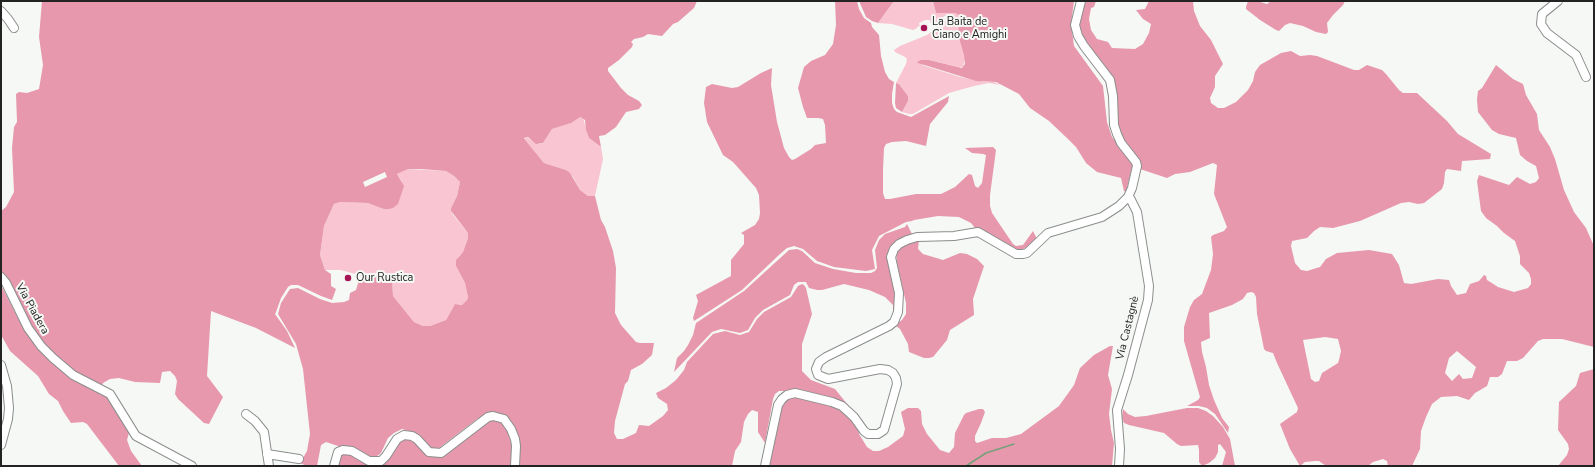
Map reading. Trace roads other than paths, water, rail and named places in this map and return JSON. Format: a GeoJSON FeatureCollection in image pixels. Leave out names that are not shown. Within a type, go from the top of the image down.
{"type":"FeatureCollection","features":[{"type":"Feature","properties":{"kind":"street"},"geometry":{"type":"LineString","coordinates":[[765,466],[778,405],[787,395],[796,393],[842,406],[854,417],[868,434],[878,434],[885,428],[898,384],[893,373],[888,370],[880,369],[828,379],[818,375],[816,368],[819,362],[826,357],[889,326],[894,322],[897,315],[899,293],[891,257],[894,249],[899,244],[917,237],[954,236],[978,232],[1016,254],[1023,254],[1027,253],[1048,233],[1098,218],[1119,206],[1128,197],[1132,188],[1137,166],[1136,162],[1121,143],[1114,125],[1113,96],[1110,80],[1084,46],[1076,29],[1081,1]]}},
{"type":"Feature","properties":{"kind":"street"},"geometry":{"type":"LineString","coordinates":[[1558,1],[1542,14],[1541,24],[1548,33],[1576,55],[1586,77]]}},
{"type":"Feature","properties":{"kind":"street"},"geometry":{"type":"LineString","coordinates":[[1,12],[8,18],[14,28]]}},
{"type":"Feature","properties":{"kind":"street","name":"Via Castagnè"},"geometry":{"type":"LineString","coordinates":[[1119,466],[1120,450],[1116,410],[1128,375],[1148,300],[1149,286],[1136,212],[1130,198],[1128,197]]}},
{"type":"Feature","properties":{"kind":"street","name":"Via Piadera"},"geometry":{"type":"LineString","coordinates":[[1,277],[6,283],[28,328],[45,350],[73,375],[104,389],[110,394],[136,436],[192,466]]}},
{"type":"Feature","properties":{"kind":"street"},"geometry":{"type":"LineString","coordinates":[[1,365],[7,386],[9,408],[7,426],[1,445]]}},
{"type":"Feature","properties":{"kind":"street"},"geometry":{"type":"LineString","coordinates":[[246,414],[255,421],[264,432],[269,466]]}},
{"type":"Feature","properties":{"kind":"street"},"geometry":{"type":"LineString","coordinates":[[334,466],[338,452],[343,450],[352,451],[369,461],[381,460],[386,456],[397,439],[404,435],[412,436],[417,439],[429,452],[441,453],[488,417],[501,417],[509,425],[515,439],[515,466]]}},
{"type":"Feature","properties":{"kind":"street"},"geometry":{"type":"LineString","coordinates":[[267,454],[299,459]]}},
{"type":"Feature","properties":{"kind":"waterway"},"geometry":{"type":"LineString","coordinates":[[966,466],[986,453],[1014,444]]}},
{"type":"Feature","properties":{"kind":"place","name":"La Baita de Ciano e Amighi"},"geometry":{"type":"Point","coordinates":[924,28]}},
{"type":"Feature","properties":{"kind":"place","name":"Our Rustica"},"geometry":{"type":"Point","coordinates":[348,278]}}]}
